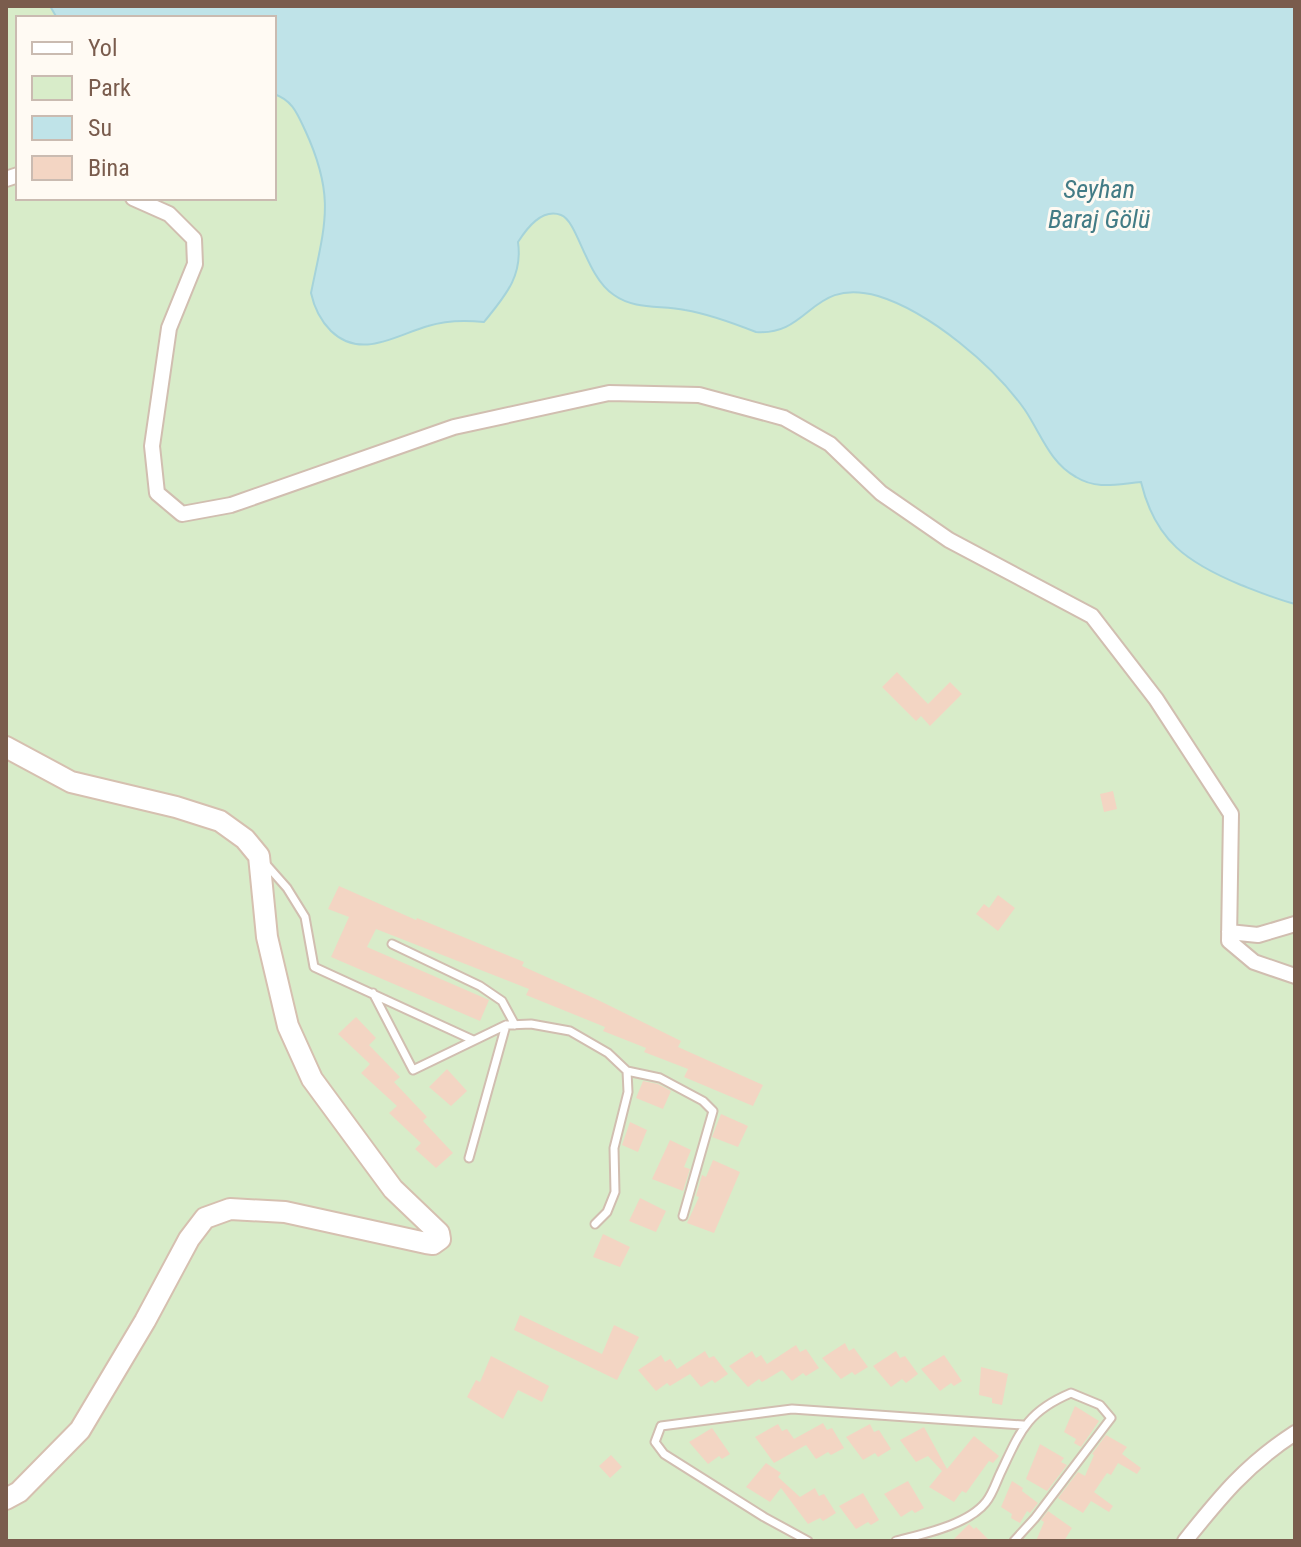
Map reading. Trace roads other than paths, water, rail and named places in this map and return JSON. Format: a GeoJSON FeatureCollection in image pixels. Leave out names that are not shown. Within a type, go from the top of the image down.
{"type":"FeatureCollection","features":[{"type":"Feature","properties":{"kind":"street"},"geometry":{"type":"LineString","coordinates":[[138,200],[169,214],[194,239],[195,264],[169,328],[152,446],[157,493],[182,514],[231,505],[454,427],[609,393],[699,395],[784,418],[830,444],[881,493],[949,540],[1092,616],[1156,699],[1231,814],[1229,941],[1254,962],[1295,976]]}},
{"type":"Feature","properties":{"kind":"street"},"geometry":{"type":"LineString","coordinates":[[6,747],[71,782],[176,807],[220,821],[245,839],[259,856],[267,937],[288,1026],[312,1079],[393,1189],[439,1233],[440,1239],[433,1244],[426,1243],[285,1212],[230,1209],[205,1218],[189,1239],[145,1321],[80,1430],[19,1492],[6,1499]]}},
{"type":"Feature","properties":{"kind":"street"},"geometry":{"type":"LineString","coordinates":[[1229,932],[1258,935],[1295,924]]}},
{"type":"Feature","properties":{"kind":"street"},"geometry":{"type":"LineString","coordinates":[[1185,1541],[1229,1485],[1270,1449],[1295,1433]]}},
{"type":"Feature","properties":{"kind":"lane"},"geometry":{"type":"LineString","coordinates":[[259,856],[287,888],[305,917],[314,967],[473,1040]]}},
{"type":"Feature","properties":{"kind":"lane"},"geometry":{"type":"LineString","coordinates":[[392,944],[480,986],[502,1001],[515,1025]]}},
{"type":"Feature","properties":{"kind":"lane"},"geometry":{"type":"LineString","coordinates":[[373,993],[413,1070],[506,1025],[531,1024],[570,1031],[608,1053],[627,1071],[660,1078],[703,1101],[713,1111],[683,1216]]}},
{"type":"Feature","properties":{"kind":"lane"},"geometry":{"type":"LineString","coordinates":[[469,1158],[506,1025]]}},
{"type":"Feature","properties":{"kind":"lane"},"geometry":{"type":"LineString","coordinates":[[595,1224],[607,1212],[615,1192],[614,1148],[628,1092],[627,1071]]}},
{"type":"Feature","properties":{"kind":"lane"},"geometry":{"type":"LineString","coordinates":[[896,1541],[943,1528],[987,1502],[1023,1425],[1051,1402],[1071,1393],[1100,1405],[1111,1418],[1014,1541]]}},
{"type":"Feature","properties":{"kind":"lane"},"geometry":{"type":"LineString","coordinates":[[808,1541],[664,1454],[655,1442],[661,1426],[792,1409],[1023,1425]]}},
{"type":"Feature","properties":{"kind":"water","name":"Seyhan Baraj Gölü"},"geometry":{"type":"Polygon","coordinates":[[[50,6],[1295,6],[1295,604],[1241,585],[1205,568],[1176,547],[1155,520],[1141,482],[1092,484],[1067,471],[1053,456],[1012,393],[979,359],[919,314],[878,296],[855,292],[838,294],[824,300],[789,325],[774,331],[756,332],[694,312],[639,305],[622,300],[604,287],[567,219],[548,214],[536,221],[518,242],[515,276],[484,322],[442,323],[366,345],[342,339],[324,322],[311,293],[323,229],[324,193],[315,153],[299,118],[290,104],[276,95],[276,16],[56,16],[50,6]]]}}]}
